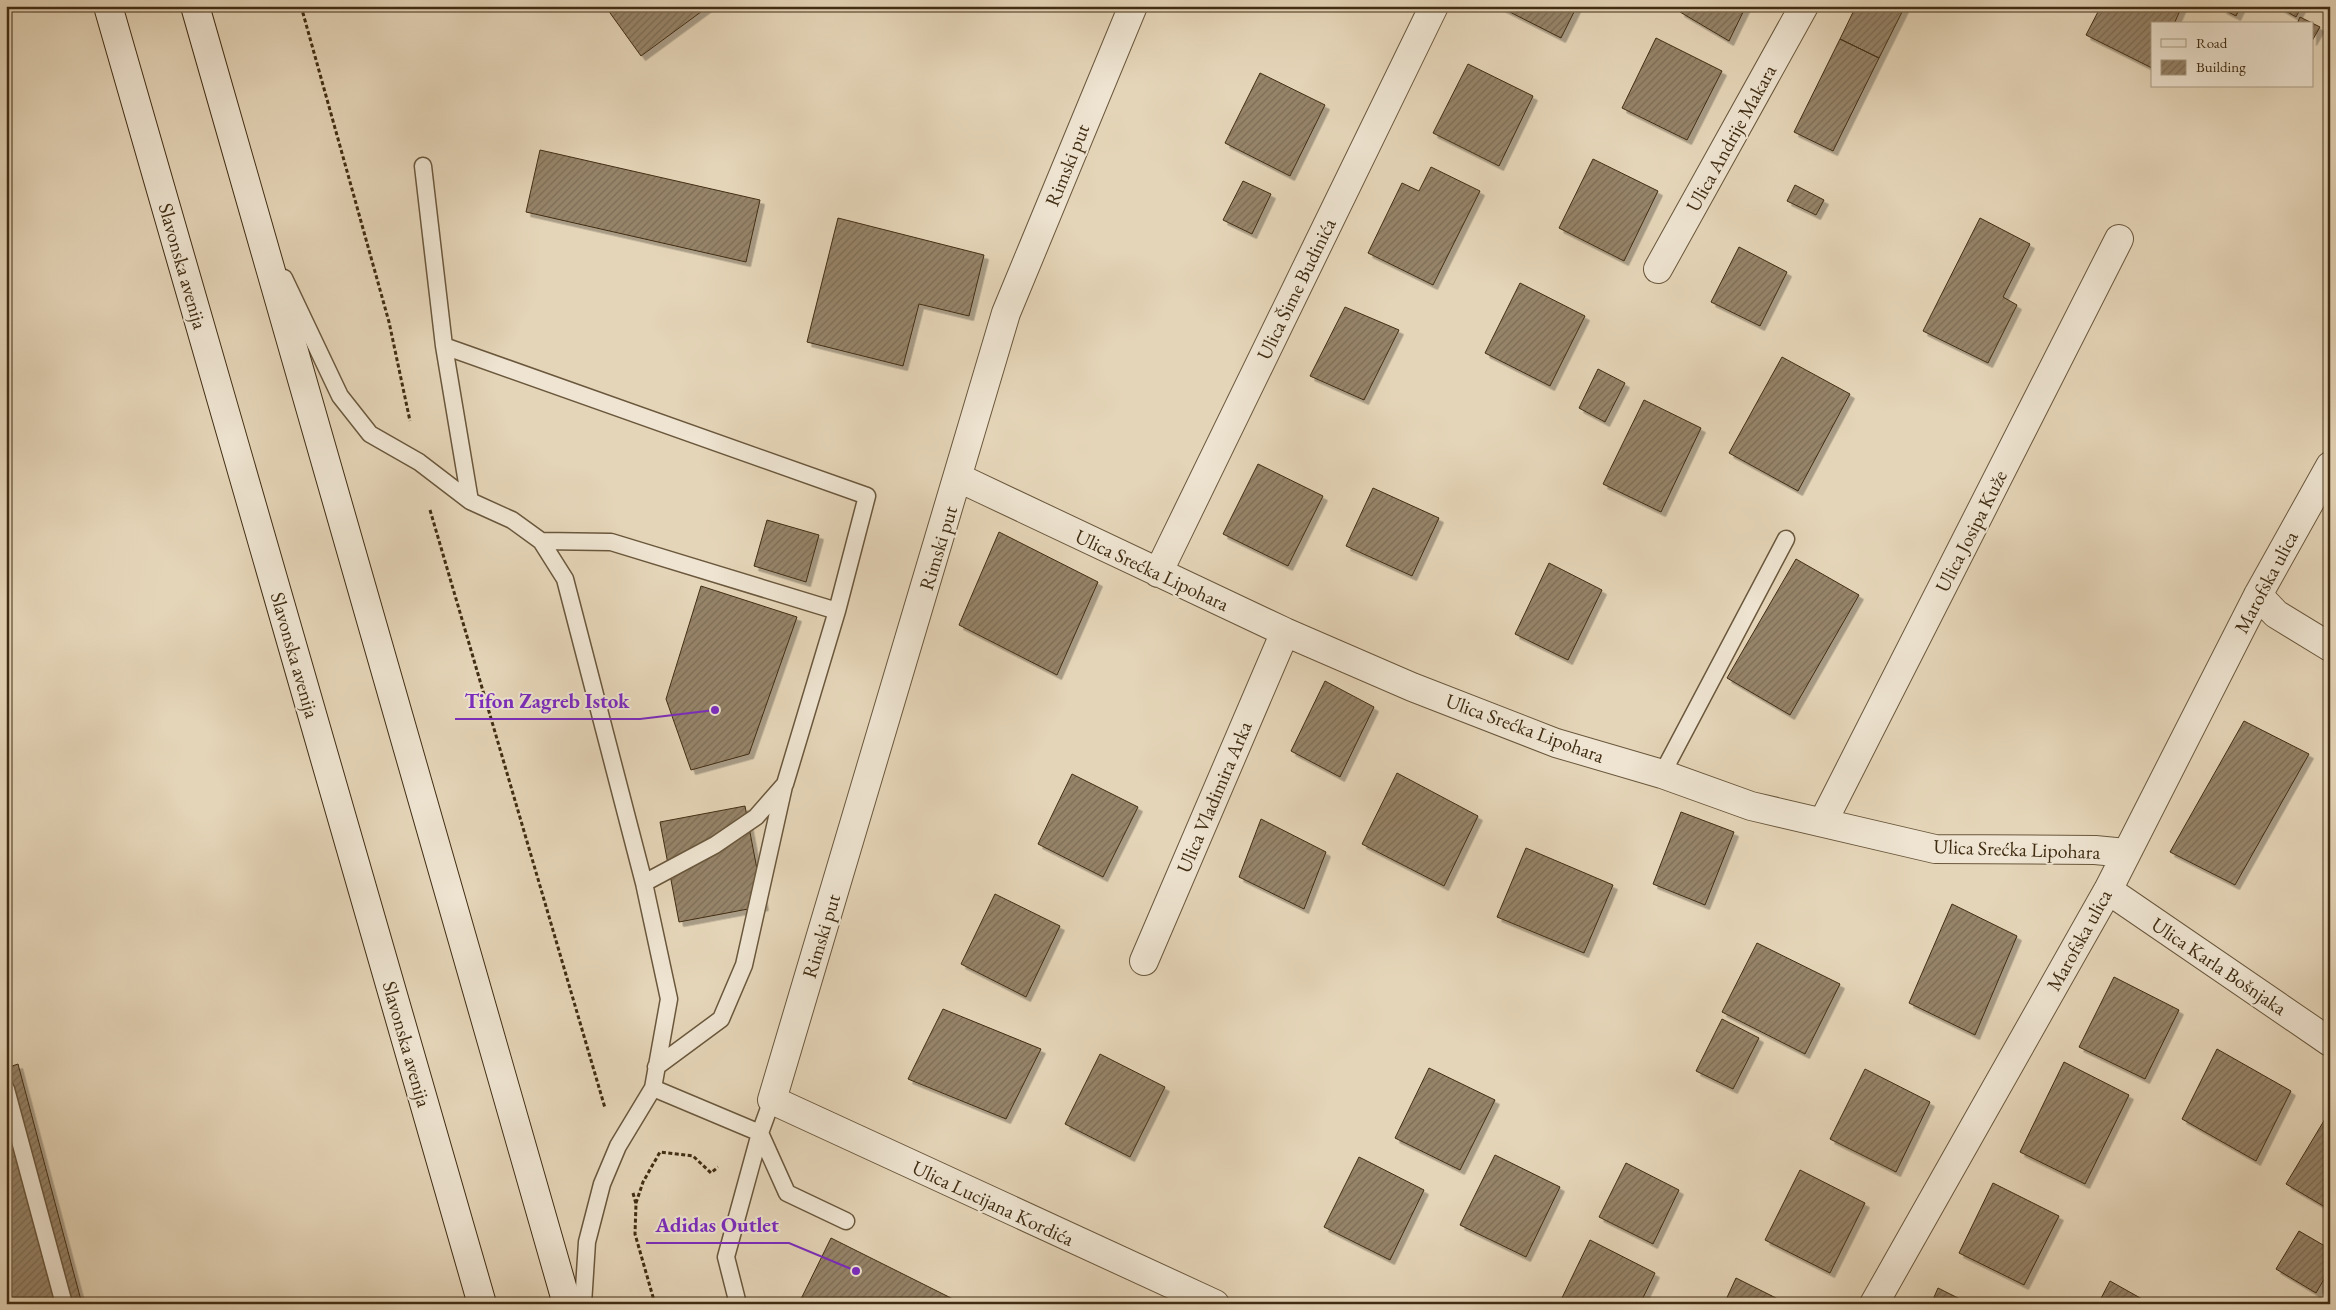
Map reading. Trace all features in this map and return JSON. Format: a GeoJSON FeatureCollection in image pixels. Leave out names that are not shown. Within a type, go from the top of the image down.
{"type":"FeatureCollection","features":[{"type":"Feature","properties":{"kind":"street","name":"Slavonska avenija"},"geometry":{"type":"LineString","coordinates":[[108,6],[482,1304]]}},
{"type":"Feature","properties":{"kind":"street"},"geometry":{"type":"LineString","coordinates":[[195,6],[567,1304]]}},
{"type":"Feature","properties":{"kind":"street","name":"Rimski put"},"geometry":{"type":"LineString","coordinates":[[772,1100],[1006,313],[1133,6]]}},
{"type":"Feature","properties":{"kind":"street","name":"Ulica Šime Budinića"},"geometry":{"type":"LineString","coordinates":[[1158,573],[1434,6]]}},
{"type":"Feature","properties":{"kind":"street","name":"Ulica Andrije Makara"},"geometry":{"type":"LineString","coordinates":[[1658,269],[1804,6]]}},
{"type":"Feature","properties":{"kind":"street","name":"Ulica Josipa Kuže"},"geometry":{"type":"LineString","coordinates":[[1823,822],[2119,239]]}},
{"type":"Feature","properties":{"kind":"street","name":"Marofska ulica"},"geometry":{"type":"LineString","coordinates":[[1874,1304],[2108,890],[2258,595],[2330,466]]}},
{"type":"Feature","properties":{"kind":"street","name":"Ulica Srećka Lipohara"},"geometry":{"type":"LineString","coordinates":[[958,478],[1285,632],[1412,687],[1547,740],[1662,774],[1751,806],[1935,849],[2086,850],[2126,853]]}},
{"type":"Feature","properties":{"kind":"street"},"geometry":{"type":"LineString","coordinates":[[2258,595],[2276,614],[2330,647]]}},
{"type":"Feature","properties":{"kind":"street","name":"Ulica Vladimira Arka"},"geometry":{"type":"LineString","coordinates":[[1144,960],[1285,632]]}},
{"type":"Feature","properties":{"kind":"street","name":"Ulica Karla Bošnjaka"},"geometry":{"type":"LineString","coordinates":[[2108,890],[2330,1042]]}},
{"type":"Feature","properties":{"kind":"street","name":"Ulica Lucijana Kordića"},"geometry":{"type":"LineString","coordinates":[[772,1100],[1215,1304]]}},
{"type":"Feature","properties":{"kind":"lane"},"geometry":{"type":"LineString","coordinates":[[423,166],[444,346],[470,501]]}},
{"type":"Feature","properties":{"kind":"lane"},"geometry":{"type":"LineString","coordinates":[[258,222],[340,396],[370,434],[419,462],[470,501],[512,520],[541,541],[565,580],[644,883],[669,999],[652,1088],[618,1146],[602,1184],[587,1242],[584,1304]]}},
{"type":"Feature","properties":{"kind":"lane"},"geometry":{"type":"LineString","coordinates":[[444,346],[867,496],[837,611],[785,784],[744,965],[721,1019],[656,1067]]}},
{"type":"Feature","properties":{"kind":"lane"},"geometry":{"type":"LineString","coordinates":[[1662,774],[1786,539]]}},
{"type":"Feature","properties":{"kind":"lane"},"geometry":{"type":"LineString","coordinates":[[541,541],[611,542],[837,611]]}},
{"type":"Feature","properties":{"kind":"lane"},"geometry":{"type":"LineString","coordinates":[[644,883],[729,836],[756,817],[785,784]]}},
{"type":"Feature","properties":{"kind":"lane"},"geometry":{"type":"LineString","coordinates":[[652,1088],[760,1133],[787,1193],[846,1221]]}},
{"type":"Feature","properties":{"kind":"lane"},"geometry":{"type":"LineString","coordinates":[[6,1089],[64,1304]]}},
{"type":"Feature","properties":{"kind":"lane"},"geometry":{"type":"LineString","coordinates":[[738,1304],[726,1257],[760,1133],[772,1100]]}},
{"type":"Feature","properties":{"kind":"path"},"geometry":{"type":"LineString","coordinates":[[301,6],[389,322],[410,423]]}},
{"type":"Feature","properties":{"kind":"path"},"geometry":{"type":"LineString","coordinates":[[433,523],[598,1087]]}},
{"type":"Feature","properties":{"kind":"path"},"geometry":{"type":"LineString","coordinates":[[655,1304],[635,1234],[636,1204],[642,1182],[660,1152],[693,1156],[711,1173],[760,1133]]}},
{"type":"Feature","properties":{"kind":"path"},"geometry":{"type":"LineString","coordinates":[[632,1187],[636,1204]]}},
{"type":"Feature","properties":{"kind":"building"},"geometry":{"type":"Polygon","coordinates":[[[605,6],[709,6],[641,56],[605,6]]]}},
{"type":"Feature","properties":{"kind":"building"},"geometry":{"type":"Polygon","coordinates":[[[1498,6],[1577,6],[1561,38],[1498,6]]]}},
{"type":"Feature","properties":{"kind":"building"},"geometry":{"type":"Polygon","coordinates":[[[1682,6],[1746,6],[1729,41],[1680,12],[1682,6]]]}},
{"type":"Feature","properties":{"kind":"building"},"geometry":{"type":"Polygon","coordinates":[[[1856,6],[1905,6],[1879,58],[1840,39],[1856,6]]]}},
{"type":"Feature","properties":{"kind":"building"},"geometry":{"type":"Polygon","coordinates":[[[2101,6],[2182,6],[2175,22],[2151,22],[2151,68],[2086,35],[2101,6]]]}},
{"type":"Feature","properties":{"kind":"building"},"geometry":{"type":"Polygon","coordinates":[[[2224,6],[2241,6],[2236,16],[2222,9],[2224,6]]]}},
{"type":"Feature","properties":{"kind":"building"},"geometry":{"type":"Polygon","coordinates":[[[2277,6],[2302,6],[2296,17],[2277,6]]]}},
{"type":"Feature","properties":{"kind":"building"},"geometry":{"type":"Polygon","coordinates":[[[2300,17],[2310,22],[2298,22],[2300,17]]]}},
{"type":"Feature","properties":{"kind":"building"},"geometry":{"type":"Polygon","coordinates":[[[2314,24],[2320,27],[2314,38],[2314,24]]]}},
{"type":"Feature","properties":{"kind":"building"},"geometry":{"type":"Polygon","coordinates":[[[1656,38],[1722,71],[1687,140],[1622,108],[1656,38]]]}},
{"type":"Feature","properties":{"kind":"building"},"geometry":{"type":"Polygon","coordinates":[[[1840,39],[1879,58],[1833,151],[1794,132],[1840,39]]]}},
{"type":"Feature","properties":{"kind":"building"},"geometry":{"type":"Polygon","coordinates":[[[1468,64],[1533,96],[1499,166],[1433,133],[1468,64]]]}},
{"type":"Feature","properties":{"kind":"building"},"geometry":{"type":"Polygon","coordinates":[[[1260,73],[1325,105],[1290,176],[1225,143],[1260,73]]]}},
{"type":"Feature","properties":{"kind":"building"},"geometry":{"type":"Polygon","coordinates":[[[540,150],[760,200],[746,262],[526,212],[540,150]]]}},
{"type":"Feature","properties":{"kind":"building"},"geometry":{"type":"Polygon","coordinates":[[[1593,159],[1658,191],[1624,261],[1559,228],[1593,159]]]}},
{"type":"Feature","properties":{"kind":"building"},"geometry":{"type":"Polygon","coordinates":[[[1431,167],[1480,191],[1433,285],[1368,253],[1402,183],[1419,191],[1431,167]]]}},
{"type":"Feature","properties":{"kind":"building"},"geometry":{"type":"Polygon","coordinates":[[[1243,181],[1271,194],[1252,234],[1223,220],[1243,181]]]}},
{"type":"Feature","properties":{"kind":"building"},"geometry":{"type":"Polygon","coordinates":[[[1795,185],[1824,200],[1816,215],[1787,201],[1795,185]]]}},
{"type":"Feature","properties":{"kind":"building"},"geometry":{"type":"Polygon","coordinates":[[[838,218],[984,255],[969,316],[919,304],[903,366],[807,342],[838,218]]]}},
{"type":"Feature","properties":{"kind":"building"},"geometry":{"type":"Polygon","coordinates":[[[1980,218],[2030,244],[2003,297],[2017,305],[1988,363],[1923,331],[1980,218]]]}},
{"type":"Feature","properties":{"kind":"building"},"geometry":{"type":"Polygon","coordinates":[[[1739,247],[1787,272],[1760,326],[1711,302],[1739,247]]]}},
{"type":"Feature","properties":{"kind":"building"},"geometry":{"type":"Polygon","coordinates":[[[1520,283],[1585,316],[1550,386],[1485,353],[1520,283]]]}},
{"type":"Feature","properties":{"kind":"building"},"geometry":{"type":"Polygon","coordinates":[[[1345,307],[1399,330],[1364,400],[1310,376],[1345,307]]]}},
{"type":"Feature","properties":{"kind":"building"},"geometry":{"type":"Polygon","coordinates":[[[1782,357],[1850,394],[1798,491],[1729,453],[1782,357]]]}},
{"type":"Feature","properties":{"kind":"building"},"geometry":{"type":"Polygon","coordinates":[[[1598,369],[1625,383],[1605,422],[1579,408],[1598,369]]]}},
{"type":"Feature","properties":{"kind":"building"},"geometry":{"type":"Polygon","coordinates":[[[1644,400],[1701,428],[1661,512],[1603,484],[1644,400]]]}},
{"type":"Feature","properties":{"kind":"building"},"geometry":{"type":"Polygon","coordinates":[[[1258,464],[1323,496],[1288,566],[1223,534],[1258,464]]]}},
{"type":"Feature","properties":{"kind":"building"},"geometry":{"type":"Polygon","coordinates":[[[1373,488],[1439,518],[1412,576],[1346,546],[1373,488]]]}},
{"type":"Feature","properties":{"kind":"building"},"geometry":{"type":"Polygon","coordinates":[[[767,520],[819,535],[806,582],[754,566],[767,520]]]}},
{"type":"Feature","properties":{"kind":"building"},"geometry":{"type":"Polygon","coordinates":[[[999,532],[1098,582],[1057,675],[959,625],[999,532]]]}},
{"type":"Feature","properties":{"kind":"building"},"geometry":{"type":"Polygon","coordinates":[[[1796,559],[1859,595],[1790,715],[1727,678],[1796,559]]]}},
{"type":"Feature","properties":{"kind":"building"},"geometry":{"type":"Polygon","coordinates":[[[1549,563],[1602,590],[1568,660],[1515,634],[1549,563]]]}},
{"type":"Feature","properties":{"kind":"building"},"geometry":{"type":"Polygon","coordinates":[[[701,586],[797,617],[749,754],[691,770],[666,699],[701,586]]]}},
{"type":"Feature","properties":{"kind":"building"},"geometry":{"type":"Polygon","coordinates":[[[1325,681],[1374,707],[1340,777],[1291,751],[1325,681]]]}},
{"type":"Feature","properties":{"kind":"building"},"geometry":{"type":"Polygon","coordinates":[[[2244,721],[2309,754],[2235,885],[2170,852],[2244,721]]]}},
{"type":"Feature","properties":{"kind":"building"},"geometry":{"type":"Polygon","coordinates":[[[1397,773],[1478,816],[1444,886],[1362,844],[1397,773]]]}},
{"type":"Feature","properties":{"kind":"building"},"geometry":{"type":"Polygon","coordinates":[[[1072,774],[1138,807],[1103,877],[1038,844],[1072,774]]]}},
{"type":"Feature","properties":{"kind":"building"},"geometry":{"type":"Polygon","coordinates":[[[745,806],[764,906],[679,922],[660,822],[745,806]]]}},
{"type":"Feature","properties":{"kind":"building"},"geometry":{"type":"Polygon","coordinates":[[[1681,812],[1734,832],[1705,905],[1653,884],[1681,812]]]}},
{"type":"Feature","properties":{"kind":"building"},"geometry":{"type":"Polygon","coordinates":[[[1261,819],[1326,852],[1304,909],[1239,877],[1261,819]]]}},
{"type":"Feature","properties":{"kind":"building"},"geometry":{"type":"Polygon","coordinates":[[[1526,848],[1613,885],[1584,953],[1497,917],[1526,848]]]}},
{"type":"Feature","properties":{"kind":"building"},"geometry":{"type":"Polygon","coordinates":[[[995,894],[1060,926],[1026,997],[961,964],[995,894]]]}},
{"type":"Feature","properties":{"kind":"building"},"geometry":{"type":"Polygon","coordinates":[[[1952,904],[2017,936],[1975,1035],[1909,1003],[1952,904]]]}},
{"type":"Feature","properties":{"kind":"building"},"geometry":{"type":"Polygon","coordinates":[[[1757,943],[1840,984],[1805,1054],[1722,1012],[1757,943]]]}},
{"type":"Feature","properties":{"kind":"building"},"geometry":{"type":"Polygon","coordinates":[[[2114,977],[2179,1010],[2145,1079],[2079,1047],[2114,977]]]}},
{"type":"Feature","properties":{"kind":"building"},"geometry":{"type":"Polygon","coordinates":[[[943,1009],[1041,1049],[1006,1119],[908,1079],[943,1009]]]}},
{"type":"Feature","properties":{"kind":"building"},"geometry":{"type":"Polygon","coordinates":[[[1722,1019],[1759,1038],[1733,1089],[1696,1071],[1722,1019]]]}},
{"type":"Feature","properties":{"kind":"building"},"geometry":{"type":"Polygon","coordinates":[[[2217,1049],[2291,1091],[2256,1161],[2182,1119],[2217,1049]]]}},
{"type":"Feature","properties":{"kind":"building"},"geometry":{"type":"Polygon","coordinates":[[[1100,1054],[1165,1087],[1130,1157],[1065,1124],[1100,1054]]]}},
{"type":"Feature","properties":{"kind":"building"},"geometry":{"type":"Polygon","coordinates":[[[2064,1062],[2129,1095],[2085,1184],[2020,1152],[2064,1062]]]}},
{"type":"Feature","properties":{"kind":"building"},"geometry":{"type":"Polygon","coordinates":[[[18,1064],[82,1304],[6,1304],[6,1068],[18,1064]]]}},
{"type":"Feature","properties":{"kind":"building"},"geometry":{"type":"Polygon","coordinates":[[[1429,1068],[1495,1100],[1460,1170],[1395,1138],[1429,1068]]]}},
{"type":"Feature","properties":{"kind":"building"},"geometry":{"type":"Polygon","coordinates":[[[1865,1069],[1930,1102],[1896,1172],[1830,1139],[1865,1069]]]}},
{"type":"Feature","properties":{"kind":"building"},"geometry":{"type":"Polygon","coordinates":[[[2328,1114],[2330,1115],[2330,1210],[2286,1184],[2328,1114]]]}},
{"type":"Feature","properties":{"kind":"building"},"geometry":{"type":"Polygon","coordinates":[[[1495,1155],[1560,1187],[1526,1257],[1460,1225],[1495,1155]]]}},
{"type":"Feature","properties":{"kind":"building"},"geometry":{"type":"Polygon","coordinates":[[[1359,1157],[1424,1190],[1390,1260],[1324,1227],[1359,1157]]]}},
{"type":"Feature","properties":{"kind":"building"},"geometry":{"type":"Polygon","coordinates":[[[1626,1163],[1679,1190],[1653,1244],[1599,1217],[1626,1163]]]}},
{"type":"Feature","properties":{"kind":"building"},"geometry":{"type":"Polygon","coordinates":[[[1800,1170],[1865,1203],[1830,1273],[1765,1240],[1800,1170]]]}},
{"type":"Feature","properties":{"kind":"building"},"geometry":{"type":"Polygon","coordinates":[[[1993,1183],[2059,1216],[2024,1285],[1959,1253],[1993,1183]]]}},
{"type":"Feature","properties":{"kind":"building"},"geometry":{"type":"Polygon","coordinates":[[[2299,1231],[2330,1249],[2330,1269],[2316,1293],[2276,1269],[2299,1231]]]}},
{"type":"Feature","properties":{"kind":"building"},"geometry":{"type":"Polygon","coordinates":[[[831,1238],[963,1304],[799,1303],[831,1238]]]}},
{"type":"Feature","properties":{"kind":"building"},"geometry":{"type":"Polygon","coordinates":[[[1590,1240],[1655,1273],[1640,1304],[1559,1304],[1590,1240]]]}},
{"type":"Feature","properties":{"kind":"building"},"geometry":{"type":"Polygon","coordinates":[[[1736,1278],[1788,1304],[1724,1304],[1736,1278]]]}},
{"type":"Feature","properties":{"kind":"building"},"geometry":{"type":"Polygon","coordinates":[[[2110,1281],[2151,1304],[2098,1304],[2110,1281]]]}},
{"type":"Feature","properties":{"kind":"building"},"geometry":{"type":"Polygon","coordinates":[[[1938,1288],[1970,1304],[1931,1304],[1938,1288]]]}},
{"type":"Feature","properties":{"kind":"place","name":"Tifon Zagreb Istok"},"geometry":{"type":"Point","coordinates":[715,710]}},
{"type":"Feature","properties":{"kind":"place","name":"Adidas Outlet"},"geometry":{"type":"Point","coordinates":[856,1271]}}]}
